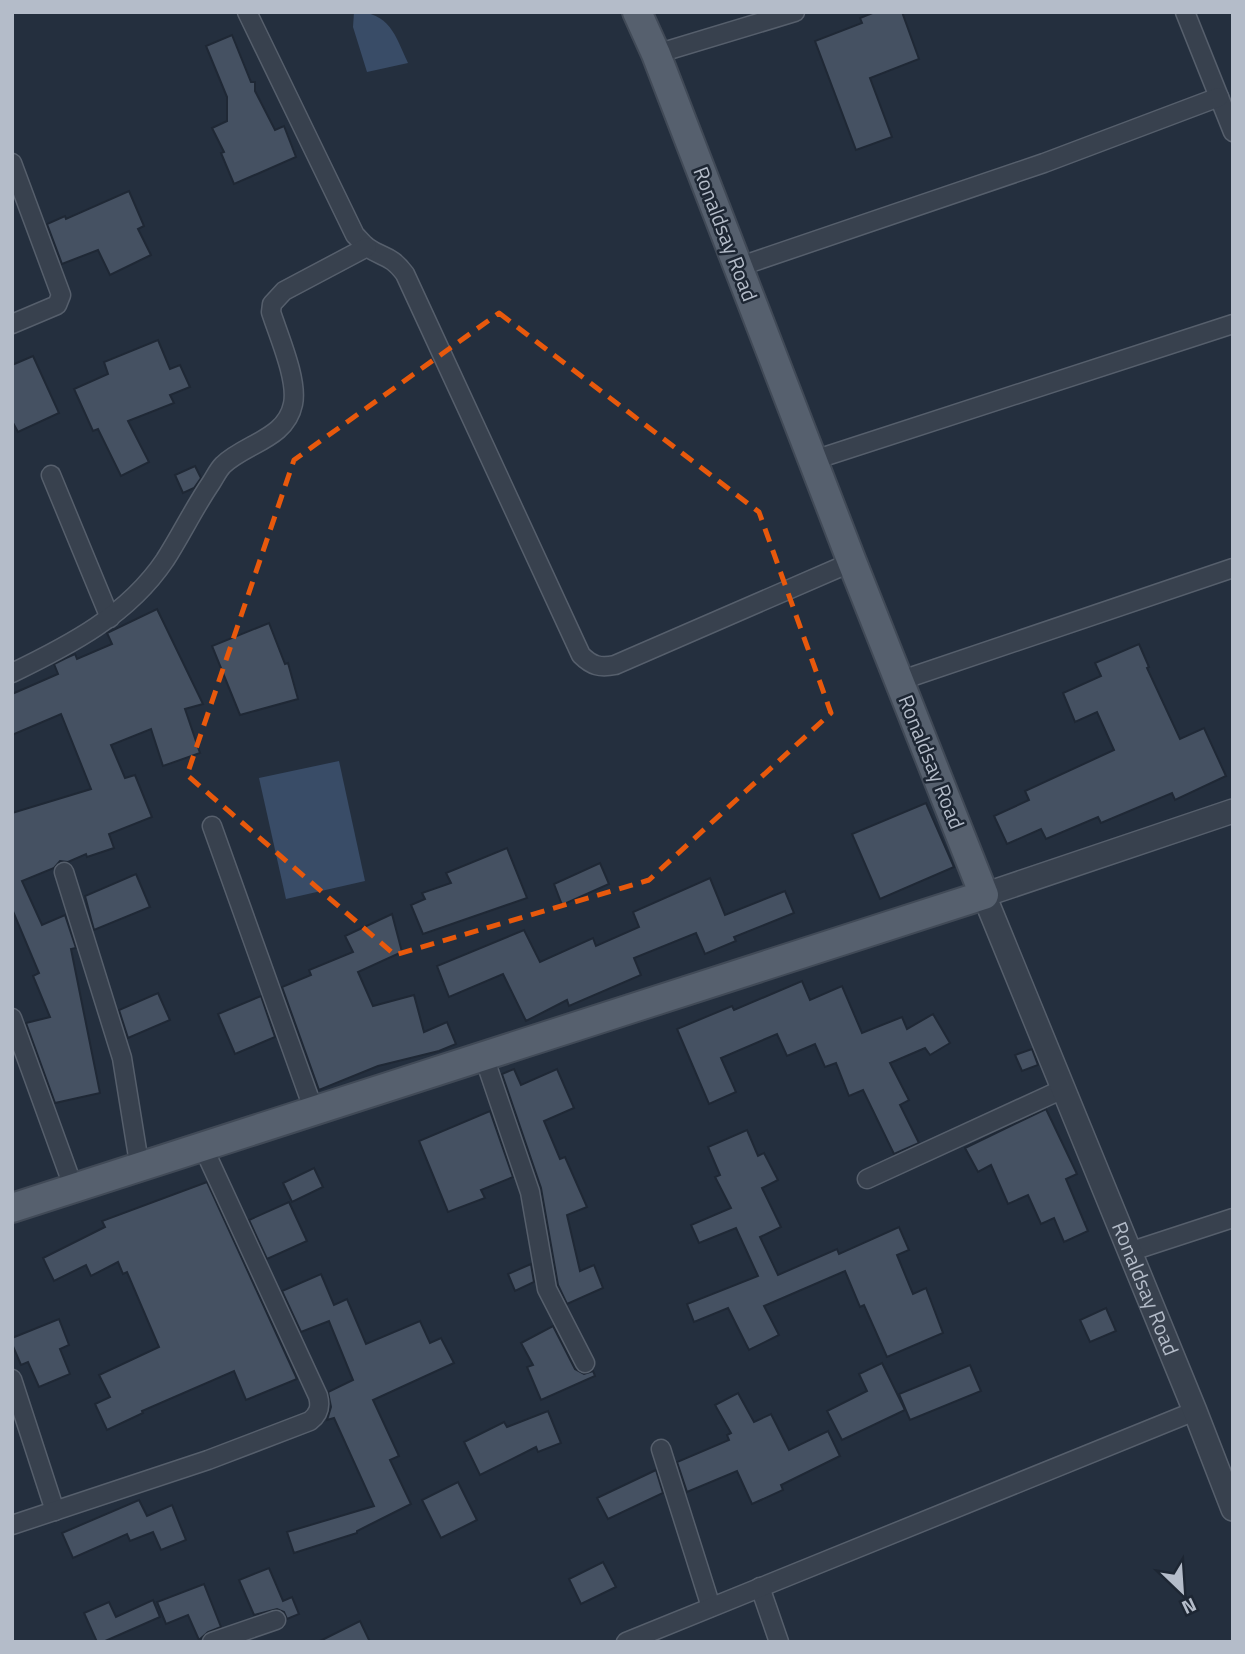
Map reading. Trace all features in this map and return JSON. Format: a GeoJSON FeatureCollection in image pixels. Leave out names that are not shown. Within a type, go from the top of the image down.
{"type":"FeatureCollection","features":[{"type":"Feature","properties":{"kind":"main road","name":"Ronaldsay Road"},"geometry":{"type":"LineString","coordinates":[[637,12],[656,54],[984,895]]}},
{"type":"Feature","properties":{"kind":"main road"},"geometry":{"type":"LineString","coordinates":[[12,1208],[984,895]]}},
{"type":"Feature","properties":{"kind":"street"},"geometry":{"type":"LineString","coordinates":[[247,12],[355,235],[367,247],[397,263],[405,274],[581,654],[588,662],[595,666],[615,665],[852,562]]}},
{"type":"Feature","properties":{"kind":"street"},"geometry":{"type":"LineString","coordinates":[[656,54],[795,12]]}},
{"type":"Feature","properties":{"kind":"street"},"geometry":{"type":"LineString","coordinates":[[1185,12],[1233,132]]}},
{"type":"Feature","properties":{"kind":"street"},"geometry":{"type":"LineString","coordinates":[[738,267],[1044,163],[1219,97]]}},
{"type":"Feature","properties":{"kind":"street"},"geometry":{"type":"LineString","coordinates":[[12,163],[61,295],[57,305],[12,324]]}},
{"type":"Feature","properties":{"kind":"street"},"geometry":{"type":"LineString","coordinates":[[12,673],[78,639],[110,618],[142,590],[164,562],[196,505],[223,466],[277,431],[287,421],[293,406],[295,386],[271,312],[272,304],[276,297],[367,247]]}},
{"type":"Feature","properties":{"kind":"street"},"geometry":{"type":"LineString","coordinates":[[814,460],[1233,324]]}},
{"type":"Feature","properties":{"kind":"street"},"geometry":{"type":"LineString","coordinates":[[51,475],[110,618]]}},
{"type":"Feature","properties":{"kind":"street"},"geometry":{"type":"LineString","coordinates":[[899,681],[1233,568]]}},
{"type":"Feature","properties":{"kind":"street"},"geometry":{"type":"LineString","coordinates":[[984,895],[1233,811]]}},
{"type":"Feature","properties":{"kind":"street"},"geometry":{"type":"LineString","coordinates":[[212,826],[314,1111]]}},
{"type":"Feature","properties":{"kind":"street"},"geometry":{"type":"LineString","coordinates":[[64,872],[122,1058],[140,1168]]}},
{"type":"Feature","properties":{"kind":"street","name":"Ronaldsay Road"},"geometry":{"type":"LineString","coordinates":[[984,895],[1233,1509]]}},
{"type":"Feature","properties":{"kind":"street"},"geometry":{"type":"LineString","coordinates":[[12,1018],[74,1189]]}},
{"type":"Feature","properties":{"kind":"street"},"geometry":{"type":"LineString","coordinates":[[484,1058],[530,1192],[547,1289],[585,1363]]}},
{"type":"Feature","properties":{"kind":"street"},"geometry":{"type":"LineString","coordinates":[[867,1179],[1063,1089]]}},
{"type":"Feature","properties":{"kind":"street"},"geometry":{"type":"LineString","coordinates":[[12,1525],[208,1460],[317,1416],[320,1404],[318,1396],[203,1147]]}},
{"type":"Feature","properties":{"kind":"street"},"geometry":{"type":"LineString","coordinates":[[1129,1251],[1233,1218]]}},
{"type":"Feature","properties":{"kind":"street"},"geometry":{"type":"LineString","coordinates":[[12,1379],[55,1511]]}},
{"type":"Feature","properties":{"kind":"street"},"geometry":{"type":"LineString","coordinates":[[626,1642],[1195,1411]]}},
{"type":"Feature","properties":{"kind":"street"},"geometry":{"type":"LineString","coordinates":[[661,1449],[711,1607]]}},
{"type":"Feature","properties":{"kind":"street"},"geometry":{"type":"LineString","coordinates":[[760,1587],[779,1642]]}},
{"type":"Feature","properties":{"kind":"street"},"geometry":{"type":"LineString","coordinates":[[212,1642],[276,1620]]}},
{"type":"Feature","properties":{"kind":"highlighted area"},"geometry":{"type":"Polygon","coordinates":[[[499,313],[759,512],[831,713],[649,880],[395,955],[187,775],[294,460],[499,313]]]}},
{"type":"Feature","properties":{"kind":"water"},"geometry":{"type":"Polygon","coordinates":[[[354,12],[376,16],[390,27],[408,63],[367,72],[353,27],[354,12]]]}},
{"type":"Feature","properties":{"kind":"water"},"geometry":{"type":"Polygon","coordinates":[[[339,761],[365,881],[286,899],[259,778],[339,761]]]}},
{"type":"Feature","properties":{"kind":"building"},"geometry":{"type":"Polygon","coordinates":[[[875,12],[902,12],[919,59],[870,78],[892,137],[856,150],[815,41],[862,23],[860,18],[875,12]]]}},
{"type":"Feature","properties":{"kind":"building"},"geometry":{"type":"Polygon","coordinates":[[[232,35],[251,82],[255,82],[255,91],[275,130],[284,126],[296,157],[234,184],[221,153],[224,152],[212,128],[227,121],[227,97],[206,46],[232,35]]]}},
{"type":"Feature","properties":{"kind":"building"},"geometry":{"type":"Polygon","coordinates":[[[129,191],[144,226],[138,229],[151,255],[110,275],[98,250],[62,264],[47,224],[65,216],[66,219],[129,191]]]}},
{"type":"Feature","properties":{"kind":"building"},"geometry":{"type":"Polygon","coordinates":[[[158,340],[170,369],[180,365],[190,387],[170,395],[174,403],[128,421],[149,462],[121,476],[98,429],[93,431],[74,389],[108,374],[104,362],[158,340]]]}},
{"type":"Feature","properties":{"kind":"building"},"geometry":{"type":"Polygon","coordinates":[[[33,356],[59,413],[18,432],[12,421],[12,365],[33,356]]]}},
{"type":"Feature","properties":{"kind":"building"},"geometry":{"type":"Polygon","coordinates":[[[195,466],[201,478],[194,488],[183,493],[175,475],[195,466]]]}},
{"type":"Feature","properties":{"kind":"building"},"geometry":{"type":"Polygon","coordinates":[[[157,609],[203,704],[185,709],[200,753],[163,766],[151,729],[111,745],[125,778],[135,775],[152,817],[109,834],[114,848],[87,857],[86,854],[68,862],[60,861],[54,868],[22,881],[42,925],[65,915],[76,948],[71,949],[100,1093],[55,1103],[26,1023],[50,1017],[33,976],[39,973],[12,909],[12,813],[91,789],[61,714],[12,735],[12,694],[58,674],[54,664],[66,658],[75,654],[77,659],[112,644],[107,633],[157,609]]]}},
{"type":"Feature","properties":{"kind":"building"},"geometry":{"type":"Polygon","coordinates":[[[269,623],[285,664],[288,663],[298,699],[240,715],[212,646],[269,623]]]}},
{"type":"Feature","properties":{"kind":"building"},"geometry":{"type":"Polygon","coordinates":[[[1139,644],[1149,667],[1147,668],[1180,739],[1204,728],[1226,776],[1175,800],[1172,793],[1101,823],[1098,817],[1046,839],[1041,829],[1007,844],[994,816],[1029,800],[1025,791],[1114,750],[1097,712],[1075,722],[1063,693],[1101,676],[1095,663],[1139,644]]]}},
{"type":"Feature","properties":{"kind":"building"},"geometry":{"type":"Polygon","coordinates":[[[926,803],[954,867],[880,899],[852,834],[926,803]]]}},
{"type":"Feature","properties":{"kind":"building"},"geometry":{"type":"Polygon","coordinates":[[[507,848],[527,898],[423,934],[411,905],[425,899],[422,893],[451,883],[446,873],[507,848]]]}},
{"type":"Feature","properties":{"kind":"building"},"geometry":{"type":"Polygon","coordinates":[[[600,863],[609,884],[562,905],[554,884],[600,863]]]}},
{"type":"Feature","properties":{"kind":"building"},"geometry":{"type":"Polygon","coordinates":[[[136,874],[150,907],[94,930],[85,896],[136,874]]]}},
{"type":"Feature","properties":{"kind":"building"},"geometry":{"type":"Polygon","coordinates":[[[710,878],[725,915],[785,891],[794,913],[734,937],[736,941],[705,954],[696,933],[634,958],[641,975],[569,1006],[567,1000],[526,1021],[503,974],[449,997],[437,966],[524,930],[540,962],[593,938],[596,946],[639,927],[633,912],[710,878]]]}},
{"type":"Feature","properties":{"kind":"building"},"geometry":{"type":"Polygon","coordinates":[[[392,914],[402,952],[358,972],[373,1006],[414,995],[424,1032],[447,1022],[456,1044],[439,1051],[378,1066],[319,1090],[282,987],[311,975],[309,970],[353,952],[345,936],[392,914]]]}},
{"type":"Feature","properties":{"kind":"building"},"geometry":{"type":"Polygon","coordinates":[[[802,981],[810,1000],[842,986],[862,1033],[902,1017],[907,1029],[933,1014],[950,1043],[930,1055],[925,1048],[890,1063],[909,1100],[900,1105],[919,1143],[894,1154],[863,1090],[849,1096],[836,1063],[825,1067],[815,1044],[787,1056],[777,1034],[721,1058],[736,1092],[709,1104],[677,1029],[732,1006],[734,1010],[802,981]]]}},
{"type":"Feature","properties":{"kind":"building"},"geometry":{"type":"Polygon","coordinates":[[[158,993],[170,1020],[128,1038],[119,1010],[158,993]]]}},
{"type":"Feature","properties":{"kind":"building"},"geometry":{"type":"Polygon","coordinates":[[[261,996],[275,1037],[235,1054],[218,1014],[261,996]]]}},
{"type":"Feature","properties":{"kind":"building"},"geometry":{"type":"Polygon","coordinates":[[[1032,1049],[1038,1065],[1022,1071],[1015,1055],[1032,1049]]]}},
{"type":"Feature","properties":{"kind":"building"},"geometry":{"type":"Polygon","coordinates":[[[514,1069],[521,1085],[557,1069],[574,1108],[544,1121],[560,1159],[565,1157],[587,1207],[567,1215],[580,1271],[594,1265],[603,1288],[567,1304],[558,1285],[541,1188],[502,1074],[514,1069]]]}},
{"type":"Feature","properties":{"kind":"building"},"geometry":{"type":"Polygon","coordinates":[[[1046,1109],[1077,1174],[1066,1179],[1088,1231],[1064,1242],[1054,1218],[1041,1224],[1028,1195],[1008,1204],[991,1165],[978,1172],[965,1148],[1046,1109]]]}},
{"type":"Feature","properties":{"kind":"building"},"geometry":{"type":"Polygon","coordinates":[[[490,1111],[513,1177],[481,1190],[485,1198],[448,1212],[419,1141],[490,1111]]]}},
{"type":"Feature","properties":{"kind":"building"},"geometry":{"type":"Polygon","coordinates":[[[747,1130],[758,1156],[764,1153],[778,1180],[762,1188],[781,1227],[760,1237],[778,1275],[837,1249],[839,1254],[899,1227],[909,1250],[897,1255],[913,1294],[926,1288],[943,1333],[887,1357],[864,1305],[860,1307],[845,1271],[764,1306],[779,1335],[749,1350],[728,1308],[694,1322],[687,1304],[758,1276],[736,1228],[699,1243],[691,1225],[731,1208],[715,1177],[720,1175],[708,1147],[747,1130]]]}},
{"type":"Feature","properties":{"kind":"building"},"geometry":{"type":"Polygon","coordinates":[[[314,1168],[323,1187],[292,1202],[283,1183],[314,1168]]]}},
{"type":"Feature","properties":{"kind":"building"},"geometry":{"type":"Polygon","coordinates":[[[207,1182],[297,1379],[246,1400],[234,1371],[142,1411],[143,1413],[107,1430],[95,1404],[110,1397],[99,1375],[159,1347],[127,1272],[123,1274],[118,1262],[91,1276],[86,1265],[54,1281],[43,1258],[105,1227],[102,1221],[207,1182]]]}},
{"type":"Feature","properties":{"kind":"building"},"geometry":{"type":"Polygon","coordinates":[[[289,1202],[307,1241],[267,1259],[249,1220],[289,1202]]]}},
{"type":"Feature","properties":{"kind":"building"},"geometry":{"type":"Polygon","coordinates":[[[531,1264],[534,1282],[515,1291],[508,1274],[531,1264]]]}},
{"type":"Feature","properties":{"kind":"building"},"geometry":{"type":"Polygon","coordinates":[[[321,1274],[334,1305],[347,1299],[366,1344],[420,1321],[430,1343],[441,1338],[454,1363],[373,1400],[399,1456],[390,1460],[411,1504],[357,1533],[294,1553],[287,1532],[374,1506],[334,1418],[327,1420],[331,1407],[328,1392],[353,1380],[329,1321],[301,1332],[282,1291],[321,1274]]]}},
{"type":"Feature","properties":{"kind":"building"},"geometry":{"type":"Polygon","coordinates":[[[1106,1308],[1116,1331],[1090,1342],[1080,1320],[1106,1308]]]}},
{"type":"Feature","properties":{"kind":"building"},"geometry":{"type":"Polygon","coordinates":[[[59,1319],[69,1345],[60,1349],[70,1374],[39,1387],[28,1362],[21,1365],[12,1338],[59,1319]]]}},
{"type":"Feature","properties":{"kind":"building"},"geometry":{"type":"Polygon","coordinates":[[[553,1326],[575,1369],[584,1374],[593,1371],[595,1376],[541,1400],[527,1367],[533,1365],[521,1343],[553,1326]]]}},
{"type":"Feature","properties":{"kind":"building"},"geometry":{"type":"Polygon","coordinates":[[[882,1363],[905,1410],[842,1440],[827,1411],[867,1391],[859,1374],[882,1363]]]}},
{"type":"Feature","properties":{"kind":"building"},"geometry":{"type":"Polygon","coordinates":[[[970,1365],[981,1391],[910,1420],[899,1394],[970,1365]]]}},
{"type":"Feature","properties":{"kind":"building"},"geometry":{"type":"Polygon","coordinates":[[[738,1393],[754,1422],[771,1414],[789,1450],[828,1431],[840,1456],[781,1485],[783,1490],[752,1504],[737,1471],[687,1492],[677,1462],[729,1440],[727,1435],[731,1433],[715,1405],[738,1393]]]}},
{"type":"Feature","properties":{"kind":"building"},"geometry":{"type":"Polygon","coordinates":[[[548,1411],[561,1443],[538,1452],[536,1447],[480,1475],[464,1442],[504,1422],[507,1427],[548,1411]]]}},
{"type":"Feature","properties":{"kind":"building"},"geometry":{"type":"Polygon","coordinates":[[[656,1470],[663,1493],[608,1519],[597,1498],[656,1470]]]}},
{"type":"Feature","properties":{"kind":"building"},"geometry":{"type":"Polygon","coordinates":[[[458,1482],[477,1520],[441,1538],[422,1500],[458,1482]]]}},
{"type":"Feature","properties":{"kind":"building"},"geometry":{"type":"Polygon","coordinates":[[[139,1500],[147,1516],[172,1505],[186,1540],[161,1550],[153,1532],[130,1541],[127,1534],[73,1558],[62,1533],[139,1500]]]}},
{"type":"Feature","properties":{"kind":"building"},"geometry":{"type":"Polygon","coordinates":[[[603,1562],[616,1587],[581,1604],[569,1579],[603,1562]]]}},
{"type":"Feature","properties":{"kind":"building"},"geometry":{"type":"Polygon","coordinates":[[[269,1568],[283,1601],[292,1597],[299,1614],[287,1619],[284,1612],[277,1609],[254,1615],[239,1580],[269,1568]]]}},
{"type":"Feature","properties":{"kind":"building"},"geometry":{"type":"Polygon","coordinates":[[[204,1584],[221,1627],[208,1632],[199,1640],[188,1615],[166,1624],[157,1602],[204,1584]]]}},
{"type":"Feature","properties":{"kind":"building"},"geometry":{"type":"Polygon","coordinates":[[[153,1600],[160,1617],[103,1642],[97,1642],[84,1613],[109,1602],[116,1617],[153,1600]]]}},
{"type":"Feature","properties":{"kind":"building"},"geometry":{"type":"Polygon","coordinates":[[[360,1621],[370,1642],[318,1642],[360,1621]]]}}]}
